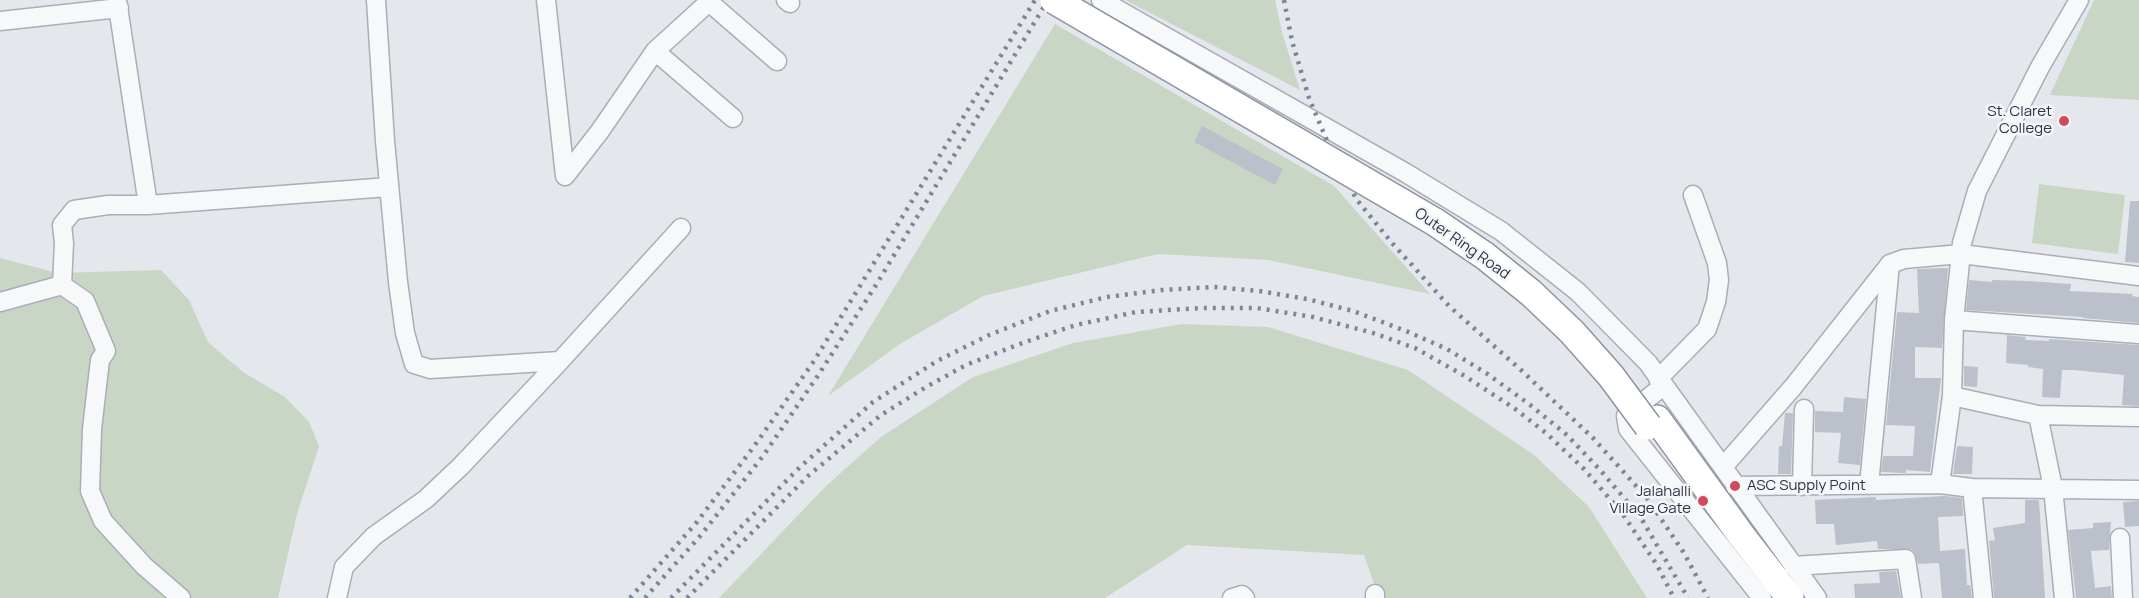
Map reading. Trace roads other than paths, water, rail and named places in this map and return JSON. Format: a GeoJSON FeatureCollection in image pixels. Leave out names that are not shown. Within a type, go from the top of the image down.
{"type":"FeatureCollection","features":[{"type":"Feature","properties":{"kind":"highway","name":"Outer Ring Road"},"geometry":{"type":"LineString","coordinates":[[1054,0],[1435,222],[1485,256],[1531,293],[1572,333],[1652,423],[1790,598]]}},
{"type":"Feature","properties":{"kind":"highway","name":"Outer Ring Road"},"geometry":{"type":"LineString","coordinates":[[1077,0],[1267,106],[1443,213],[1492,247],[1537,284],[1581,324],[1620,369],[1652,423],[1774,598]]}},
{"type":"Feature","properties":{"kind":"street"},"geometry":{"type":"LineString","coordinates":[[376,0],[398,282],[405,333],[414,364],[430,369],[560,361]]}},
{"type":"Feature","properties":{"kind":"street"},"geometry":{"type":"LineString","coordinates":[[546,0],[565,176],[600,132],[655,51],[710,1],[777,61]]}},
{"type":"Feature","properties":{"kind":"street"},"geometry":{"type":"LineString","coordinates":[[1101,0],[1406,173],[1501,231],[1578,292],[1648,363],[1817,598]]}},
{"type":"Feature","properties":{"kind":"street"},"geometry":{"type":"LineString","coordinates":[[1940,484],[1952,396],[1954,320],[1962,243],[1977,190],[2040,67],[2079,0]]}},
{"type":"Feature","properties":{"kind":"street"},"geometry":{"type":"LineString","coordinates":[[0,21],[118,4],[148,205]]}},
{"type":"Feature","properties":{"kind":"street"},"geometry":{"type":"LineString","coordinates":[[655,51],[733,118]]}},
{"type":"Feature","properties":{"kind":"street"},"geometry":{"type":"LineString","coordinates":[[62,285],[64,243],[62,225],[74,210],[108,205],[148,205],[389,187]]}},
{"type":"Feature","properties":{"kind":"street"},"geometry":{"type":"LineString","coordinates":[[1694,195],[1717,263],[1719,280],[1716,302],[1707,328],[1660,382],[1626,416],[1628,429],[1762,598]]}},
{"type":"Feature","properties":{"kind":"street"},"geometry":{"type":"LineString","coordinates":[[337,598],[344,567],[374,536],[426,499],[461,466],[681,228]]}},
{"type":"Feature","properties":{"kind":"street"},"geometry":{"type":"LineString","coordinates":[[1723,467],[1793,387],[1890,264],[1904,259],[1961,254],[2139,276]]}},
{"type":"Feature","properties":{"kind":"street"},"geometry":{"type":"LineString","coordinates":[[1869,485],[1890,264]]}},
{"type":"Feature","properties":{"kind":"street"},"geometry":{"type":"LineString","coordinates":[[0,302],[62,285]]}},
{"type":"Feature","properties":{"kind":"street"},"geometry":{"type":"LineString","coordinates":[[62,285],[85,301],[106,351],[100,360],[92,429],[90,491],[103,521],[144,566],[181,598]]}},
{"type":"Feature","properties":{"kind":"street"},"geometry":{"type":"LineString","coordinates":[[1954,320],[2139,334]]}},
{"type":"Feature","properties":{"kind":"street"},"geometry":{"type":"LineString","coordinates":[[1952,396],[2038,415],[2139,417]]}},
{"type":"Feature","properties":{"kind":"street"},"geometry":{"type":"LineString","coordinates":[[1802,486],[1804,409]]}},
{"type":"Feature","properties":{"kind":"street"},"geometry":{"type":"LineString","coordinates":[[2038,415],[2053,488],[2064,598]]}},
{"type":"Feature","properties":{"kind":"street"},"geometry":{"type":"LineString","coordinates":[[1735,486],[1940,484],[1972,488],[2139,490]]}},
{"type":"Feature","properties":{"kind":"street"},"geometry":{"type":"LineString","coordinates":[[1972,488],[1983,598]]}},
{"type":"Feature","properties":{"kind":"street"},"geometry":{"type":"LineString","coordinates":[[2120,538],[2123,598]]}},
{"type":"Feature","properties":{"kind":"street"},"geometry":{"type":"LineString","coordinates":[[1792,566],[1906,559],[1912,598]]}},
{"type":"Feature","properties":{"kind":"street"},"geometry":{"type":"LineString","coordinates":[[1232,598],[1242,595],[1245,598]]}},
{"type":"Feature","properties":{"kind":"railway"},"geometry":{"type":"LineString","coordinates":[[630,598],[697,522],[814,361],[1035,0]]}},
{"type":"Feature","properties":{"kind":"railway"},"geometry":{"type":"LineString","coordinates":[[645,598],[701,535],[763,456],[819,374],[876,285],[1048,0]]}},
{"type":"Feature","properties":{"kind":"railway"},"geometry":{"type":"LineString","coordinates":[[1284,0],[1292,41],[1309,98],[1336,162],[1357,200],[1449,306],[1593,438],[1647,498],[1684,553],[1708,598]]}},
{"type":"Feature","properties":{"kind":"railway"},"geometry":{"type":"LineString","coordinates":[[671,598],[800,467],[873,402],[937,361],[989,335],[1050,311],[1107,297],[1162,290],[1214,287],[1307,299],[1353,311],[1447,349],[1486,373],[1567,435],[1601,471],[1641,518],[1688,598]]}},
{"type":"Feature","properties":{"kind":"railway"},"geometry":{"type":"LineString","coordinates":[[687,598],[808,476],[881,415],[926,387],[966,365],[1076,325],[1136,312],[1201,308],[1257,308],[1313,317],[1373,333],[1415,348],[1463,375],[1514,408],[1546,433],[1584,469],[1622,513],[1657,565],[1674,598]]}},
{"type":"Feature","properties":{"kind":"place","name":"St. Claret College"},"geometry":{"type":"Point","coordinates":[2064,121]}},
{"type":"Feature","properties":{"kind":"place","name":"ASC Supply Point"},"geometry":{"type":"Point","coordinates":[1735,486]}},
{"type":"Feature","properties":{"kind":"place","name":"Jalahalli Village Gate"},"geometry":{"type":"Point","coordinates":[1703,501]}}]}
